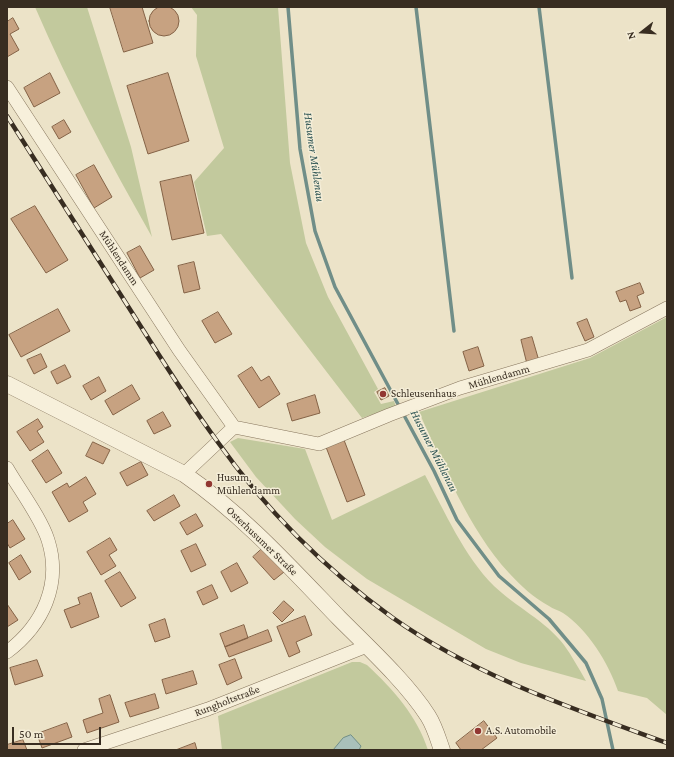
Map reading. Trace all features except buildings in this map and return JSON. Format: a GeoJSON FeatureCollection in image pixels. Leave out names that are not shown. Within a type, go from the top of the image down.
{"type":"FeatureCollection","features":[{"type":"Feature","properties":{"kind":"street","name":"Mühlendamm"},"geometry":{"type":"LineString","coordinates":[[7,87],[179,350],[234,427],[319,444],[389,414],[460,388],[588,350],[667,308]]}},
{"type":"Feature","properties":{"kind":"street","name":"Osterhusumer Straße"},"geometry":{"type":"LineString","coordinates":[[7,384],[184,474],[245,522],[367,646],[413,696],[428,717],[442,750]]}},
{"type":"Feature","properties":{"kind":"street"},"geometry":{"type":"LineString","coordinates":[[184,474],[234,427]]}},
{"type":"Feature","properties":{"kind":"street"},"geometry":{"type":"LineString","coordinates":[[7,468],[42,528],[48,540],[52,558],[51,590],[44,610],[22,641],[7,652]]}},
{"type":"Feature","properties":{"kind":"street","name":"Rungholtstraße"},"geometry":{"type":"LineString","coordinates":[[84,750],[208,709],[367,646]]}},
{"type":"Feature","properties":{"kind":"green space"},"geometry":{"type":"Polygon","coordinates":[[[35,7],[87,7],[131,147],[152,237],[90,124],[35,7]]]}},
{"type":"Feature","properties":{"kind":"green space"},"geometry":{"type":"Polygon","coordinates":[[[191,7],[278,7],[290,163],[306,243],[328,297],[378,389],[374,392],[381,404],[394,401],[396,407],[362,418],[221,234],[207,236],[194,182],[224,148],[196,56],[197,15],[191,7]]]}},
{"type":"Feature","properties":{"kind":"green space"},"geometry":{"type":"Polygon","coordinates":[[[667,317],[667,715],[647,698],[618,691],[603,658],[581,628],[563,613],[543,603],[518,583],[494,555],[469,517],[419,412],[590,358],[667,317]]]}},
{"type":"Feature","properties":{"kind":"green space"},"geometry":{"type":"Polygon","coordinates":[[[238,438],[305,449],[332,520],[425,475],[464,547],[483,574],[503,594],[540,621],[557,636],[586,681],[521,663],[486,649],[367,579],[325,547],[295,519],[256,477],[230,442],[238,438]]]}},
{"type":"Feature","properties":{"kind":"green space"},"geometry":{"type":"Polygon","coordinates":[[[352,662],[360,662],[367,665],[395,693],[411,714],[428,750],[359,750],[360,746],[343,738],[333,750],[222,750],[218,716],[352,662]]]}},
{"type":"Feature","properties":{"kind":"water"},"geometry":{"type":"Polygon","coordinates":[[[351,735],[361,746],[359,750],[333,750],[343,738],[351,735]]]}},
{"type":"Feature","properties":{"kind":"waterway","name":"Husumer Mühlenau"},"geometry":{"type":"LineString","coordinates":[[288,7],[300,149],[315,231],[335,287],[434,471],[457,520],[499,576],[549,619],[586,663],[602,699],[613,750]]}},
{"type":"Feature","properties":{"kind":"waterway"},"geometry":{"type":"LineString","coordinates":[[416,7],[454,331]]}},
{"type":"Feature","properties":{"kind":"waterway"},"geometry":{"type":"LineString","coordinates":[[539,7],[572,278]]}},
{"type":"Feature","properties":{"kind":"railway"},"geometry":{"type":"LineString","coordinates":[[7,116],[162,360],[206,425],[255,490],[276,514],[320,558],[393,618],[425,639],[457,657],[526,690],[667,743]]}},
{"type":"Feature","properties":{"kind":"place","name":"Schleusenhaus"},"geometry":{"type":"Point","coordinates":[383,394]}},
{"type":"Feature","properties":{"kind":"place","name":"Husum, Mühlendamm"},"geometry":{"type":"Point","coordinates":[209,484]}},
{"type":"Feature","properties":{"kind":"place","name":"A.S. Automobile"},"geometry":{"type":"Point","coordinates":[478,731]}}]}
